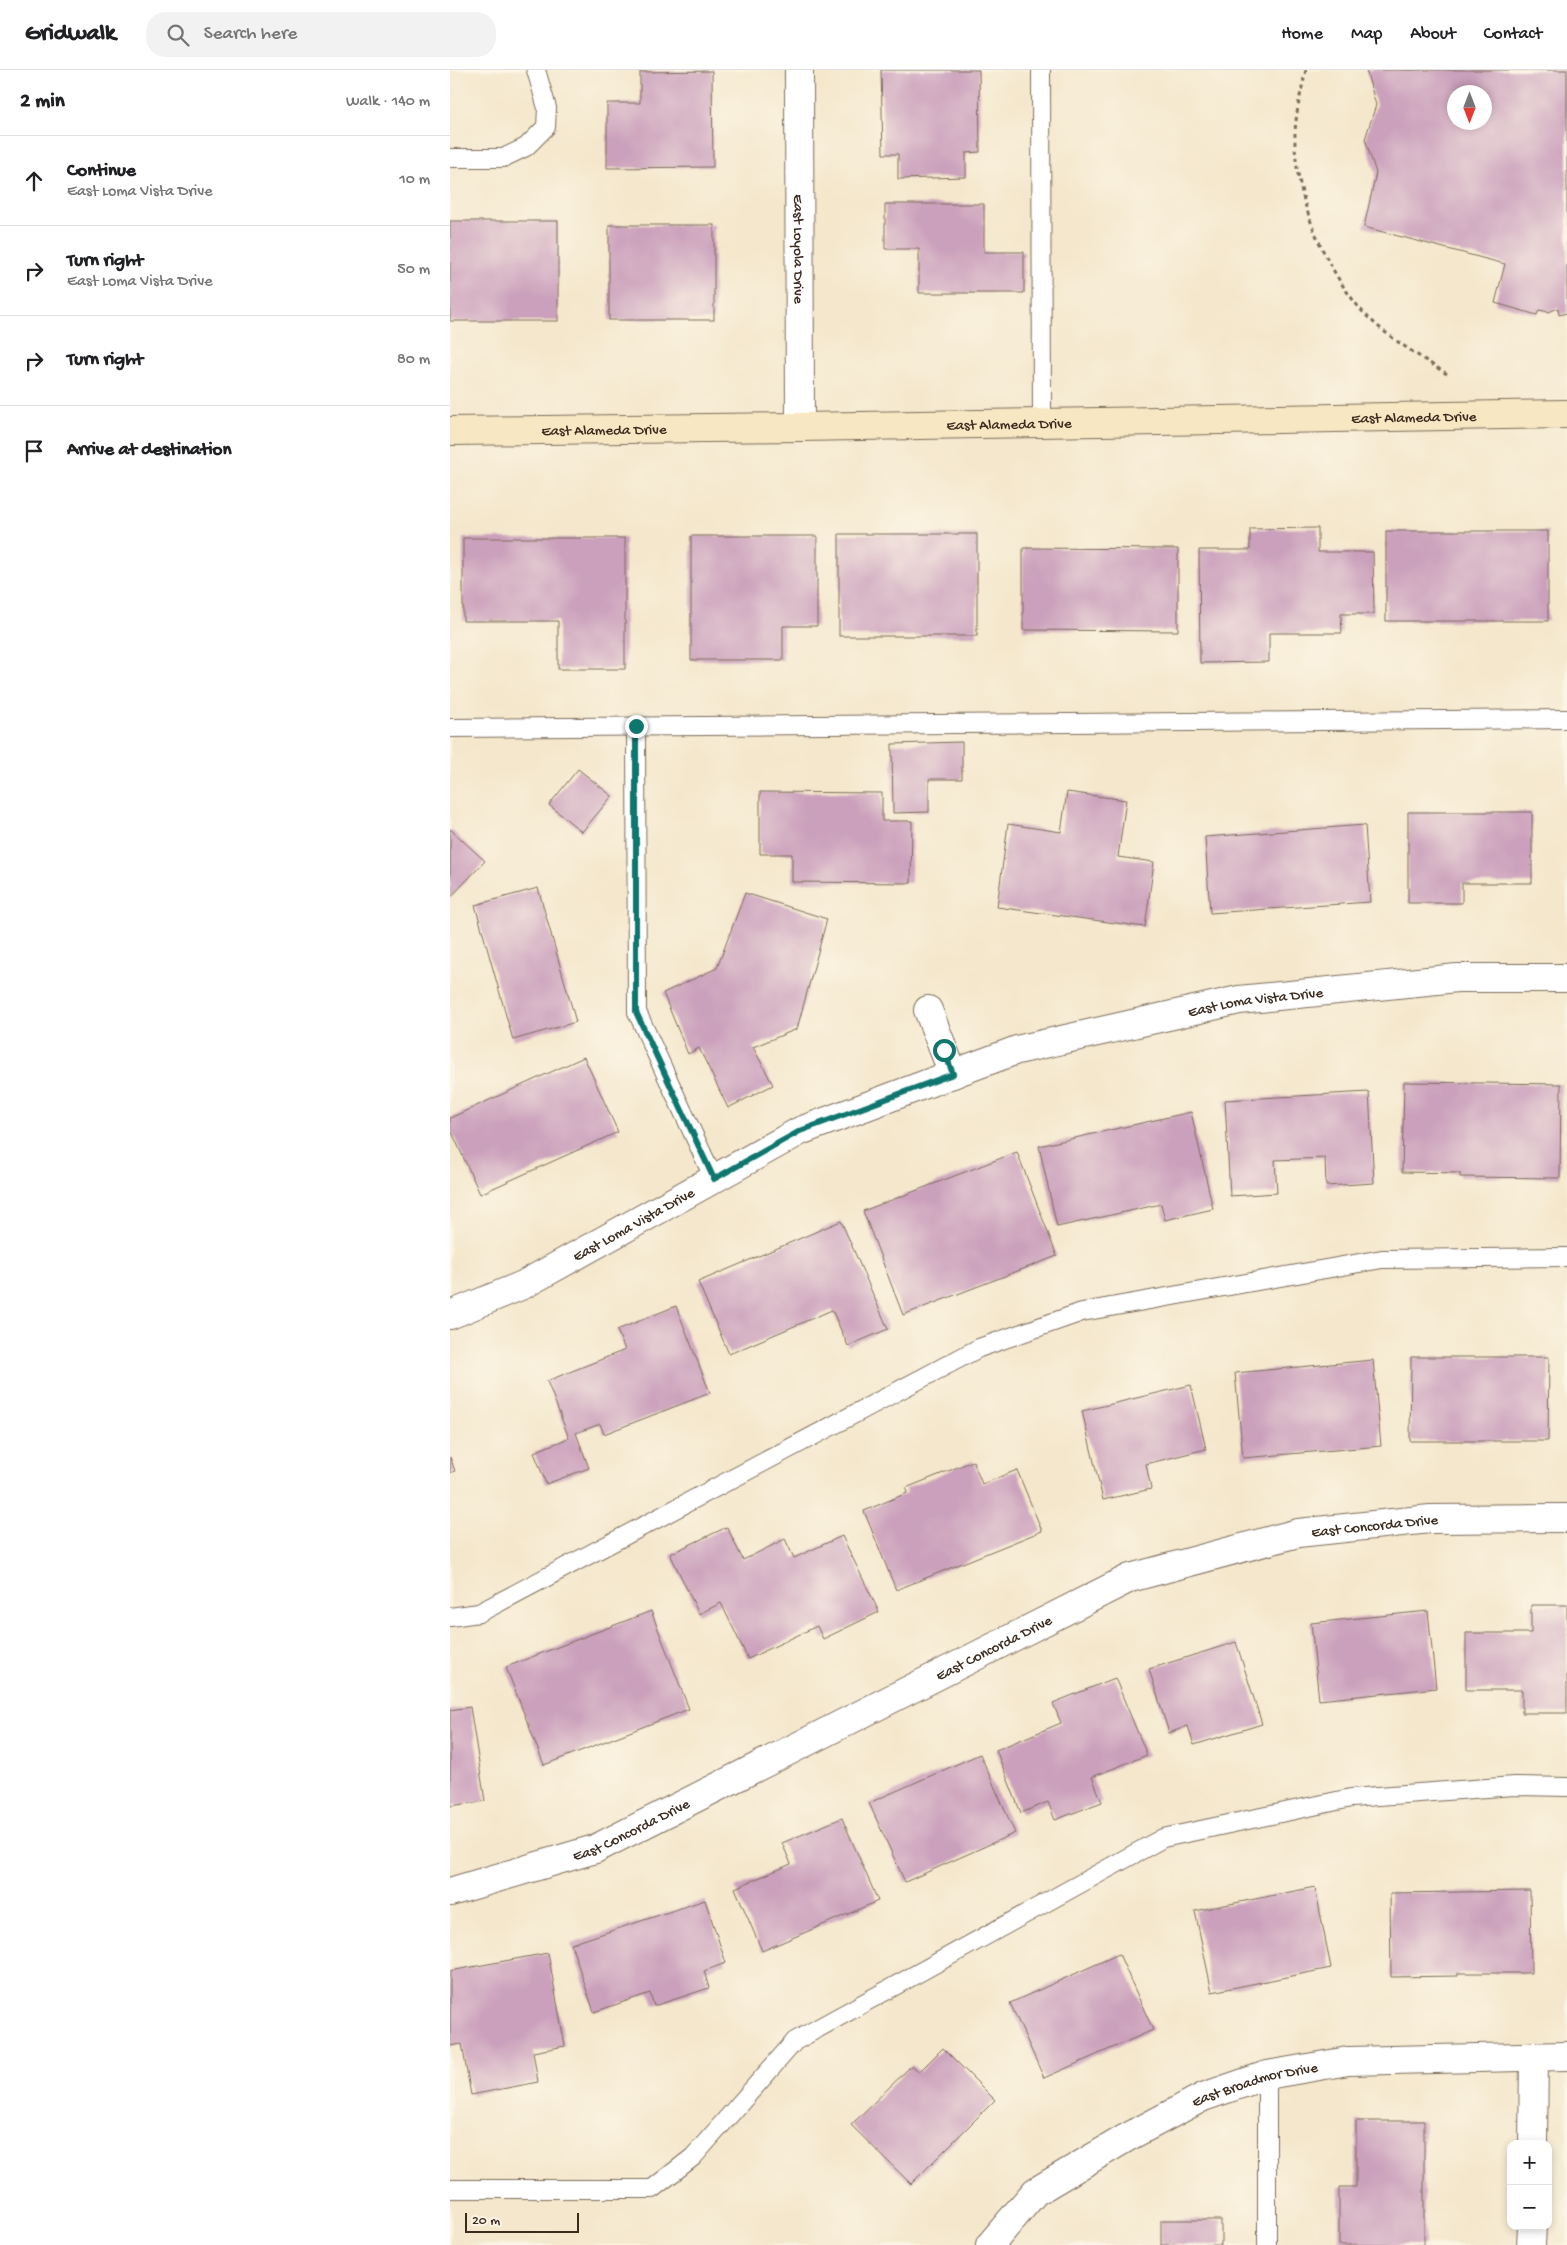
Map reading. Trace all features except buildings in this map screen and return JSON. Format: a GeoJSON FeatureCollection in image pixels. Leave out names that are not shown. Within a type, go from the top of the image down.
{"type":"FeatureCollection","features":[{"type":"Feature","properties":{"kind":"street","name":"East Loyola Drive"},"geometry":{"type":"LineString","coordinates":[[799,70],[800,427]]}},
{"type":"Feature","properties":{"kind":"street","name":"East Alameda Drive"},"geometry":{"type":"LineString","coordinates":[[450,431],[1042,424],[1567,414]]}},
{"type":"Feature","properties":{"kind":"street","name":"East Loma Vista Drive"},"geometry":{"type":"LineString","coordinates":[[450,1315],[523,1285],[800,1131],[1017,1050],[1239,1000],[1457,978],[1567,978]]}},
{"type":"Feature","properties":{"kind":"street"},"geometry":{"type":"LineString","coordinates":[[928,1010],[953,1074]]}},
{"type":"Feature","properties":{"kind":"street","name":"East Concorda Drive"},"geometry":{"type":"LineString","coordinates":[[450,1892],[595,1848],[1130,1578],[1298,1533],[1430,1519],[1567,1518]]}},
{"type":"Feature","properties":{"kind":"street"},"geometry":{"type":"LineString","coordinates":[[1533,2140],[1534,2056]]}},
{"type":"Feature","properties":{"kind":"street","name":"East Broadmor Drive"},"geometry":{"type":"LineString","coordinates":[[990,2245],[1035,2192],[1126,2138],[1203,2097],[1267,2075],[1348,2061],[1567,2056]]}},
{"type":"Feature","properties":{"kind":"street"},"geometry":{"type":"LineString","coordinates":[[1531,2245],[1532,2230]]}},
{"type":"Feature","properties":{"kind":"lane"},"geometry":{"type":"LineString","coordinates":[[450,158],[504,158],[526,147],[546,127],[547,108],[536,70]]}},
{"type":"Feature","properties":{"kind":"lane"},"geometry":{"type":"LineString","coordinates":[[1041,70],[1042,424]]}},
{"type":"Feature","properties":{"kind":"lane"},"geometry":{"type":"LineString","coordinates":[[450,728],[1567,719]]}},
{"type":"Feature","properties":{"kind":"lane"},"geometry":{"type":"LineString","coordinates":[[636,726],[636,1012],[714,1179]]}},
{"type":"Feature","properties":{"kind":"lane"},"geometry":{"type":"LineString","coordinates":[[450,1617],[479,1613],[979,1348],[1082,1312],[1382,1259],[1567,1257]]}},
{"type":"Feature","properties":{"kind":"lane"},"geometry":{"type":"LineString","coordinates":[[450,2189],[652,2189],[693,2157],[795,2041],[1162,1838],[1351,1798],[1514,1786],[1567,1787]]}},
{"type":"Feature","properties":{"kind":"lane"},"geometry":{"type":"LineString","coordinates":[[1267,2075],[1267,2245]]}},
{"type":"Feature","properties":{"kind":"path"},"geometry":{"type":"LineString","coordinates":[[1306,70],[1299,96],[1295,134],[1298,176],[1310,218],[1324,254],[1363,312],[1391,335],[1450,376]]}},
{"type":"Feature","properties":{"kind":"route"},"geometry":{"type":"LineString","coordinates":[[636,726],[636,1012],[714,1179],[800,1131],[953,1074],[944,1050]]}}]}
